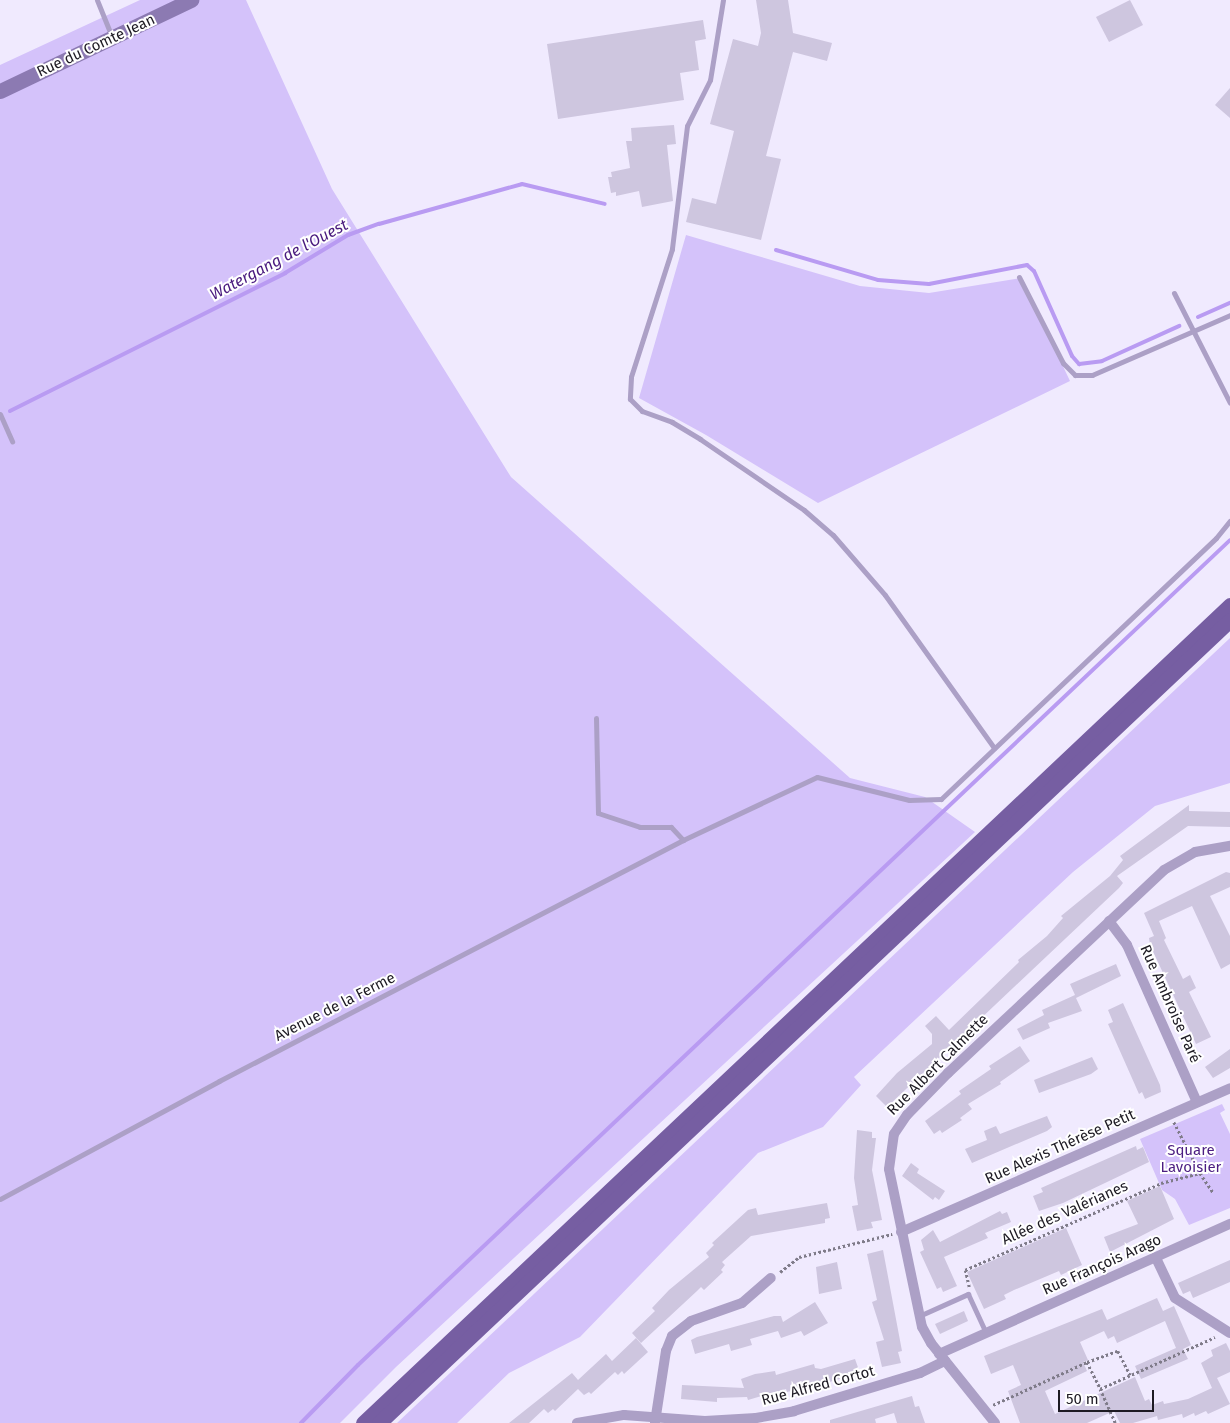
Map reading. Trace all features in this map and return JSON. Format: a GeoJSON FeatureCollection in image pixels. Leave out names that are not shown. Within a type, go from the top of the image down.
{"type":"FeatureCollection","features":[{"type":"Feature","properties":{"kind":"main road","name":"Rue du Comte Jean"},"geometry":{"type":"LineString","coordinates":[[0,91],[191,0]]}},
{"type":"Feature","properties":{"kind":"main road"},"geometry":{"type":"LineString","coordinates":[[363,1423],[494,1295],[1230,605]]}},
{"type":"Feature","properties":{"kind":"main road"},"geometry":{"type":"LineString","coordinates":[[379,1423],[1230,620]]}},
{"type":"Feature","properties":{"kind":"street","name":"Rue Albert Calmette"},"geometry":{"type":"LineString","coordinates":[[995,1423],[925,1334],[918,1316],[888,1163],[890,1145],[899,1125],[948,1073],[1171,865],[1203,850],[1230,846]]}},
{"type":"Feature","properties":{"kind":"street","name":"Rue Ambroise Paré"},"geometry":{"type":"LineString","coordinates":[[1109,921],[1127,945],[1197,1102]]}},
{"type":"Feature","properties":{"kind":"street","name":"Rue Alexis Thérèse Petit"},"geometry":{"type":"LineString","coordinates":[[901,1232],[1230,1088]]}},
{"type":"Feature","properties":{"kind":"street","name":"Rue François Arago"},"geometry":{"type":"LineString","coordinates":[[942,1357],[986,1333],[1230,1224]]}},
{"type":"Feature","properties":{"kind":"street"},"geometry":{"type":"LineString","coordinates":[[1156,1258],[1174,1298],[1229,1332]]}},
{"type":"Feature","properties":{"kind":"street"},"geometry":{"type":"LineString","coordinates":[[655,1420],[666,1351],[672,1336],[691,1321],[742,1303],[771,1278]]}},
{"type":"Feature","properties":{"kind":"street","name":"Rue Alfred Cortot"},"geometry":{"type":"LineString","coordinates":[[576,1423],[607,1416],[655,1420],[716,1421],[776,1415],[920,1373],[942,1357]]}},
{"type":"Feature","properties":{"kind":"lane"},"geometry":{"type":"LineString","coordinates":[[97,0],[112,38]]}},
{"type":"Feature","properties":{"kind":"lane"},"geometry":{"type":"LineString","coordinates":[[723,0],[710,80],[688,126],[675,228],[669,259],[631,377],[630,399],[642,411],[672,422],[700,439],[804,510],[833,535],[885,595],[994,748]]}},
{"type":"Feature","properties":{"kind":"lane"},"geometry":{"type":"LineString","coordinates":[[1020,277],[1063,362],[1074,375],[1092,375],[1230,315]]}},
{"type":"Feature","properties":{"kind":"lane"},"geometry":{"type":"LineString","coordinates":[[1174,293],[1230,403]]}},
{"type":"Feature","properties":{"kind":"lane"},"geometry":{"type":"LineString","coordinates":[[0,414],[12,441]]}},
{"type":"Feature","properties":{"kind":"lane","name":"Avenue de la Ferme"},"geometry":{"type":"LineString","coordinates":[[0,1199],[219,1081],[683,840],[817,777],[909,800],[941,799],[1216,538],[1230,521]]}},
{"type":"Feature","properties":{"kind":"lane"},"geometry":{"type":"LineString","coordinates":[[596,718],[598,813],[640,827],[672,827],[683,840]]}},
{"type":"Feature","properties":{"kind":"lane"},"geometry":{"type":"LineString","coordinates":[[918,1316],[968,1294],[986,1333]]}},
{"type":"Feature","properties":{"kind":"path"},"geometry":{"type":"LineString","coordinates":[[1171,1114],[1200,1173],[1213,1192]]}},
{"type":"Feature","properties":{"kind":"path","name":"Allée des Valérianes"},"geometry":{"type":"LineString","coordinates":[[968,1294],[970,1281],[965,1270],[1161,1183],[1200,1173]]}},
{"type":"Feature","properties":{"kind":"path"},"geometry":{"type":"LineString","coordinates":[[771,1278],[799,1257],[901,1232]]}},
{"type":"Feature","properties":{"kind":"path"},"geometry":{"type":"LineString","coordinates":[[1100,1389],[1229,1332]]}},
{"type":"Feature","properties":{"kind":"path"},"geometry":{"type":"LineString","coordinates":[[998,1411],[993,1405],[1087,1362],[1118,1351],[1130,1375]]}},
{"type":"Feature","properties":{"kind":"path"},"geometry":{"type":"LineString","coordinates":[[1087,1362],[1115,1423]]}},
{"type":"Feature","properties":{"kind":"green space"},"geometry":{"type":"Polygon","coordinates":[[[140,0],[246,0],[332,189],[511,477],[850,778],[925,797],[975,832],[396,1367],[340,1423],[0,1423],[0,65],[140,0]]]}},
{"type":"Feature","properties":{"kind":"green space"},"geometry":{"type":"Polygon","coordinates":[[[686,235],[860,286],[929,293],[1021,278],[1070,381],[818,503],[706,435],[639,398],[686,235]]]}},
{"type":"Feature","properties":{"kind":"green space"},"geometry":{"type":"Polygon","coordinates":[[[1230,638],[1230,783],[1155,806],[1073,872],[854,1077],[861,1085],[823,1127],[758,1153],[580,1337],[509,1373],[457,1423],[397,1423],[1230,638]]]}},
{"type":"Feature","properties":{"kind":"green space","name":"Square Lavoisier"},"geometry":{"type":"Polygon","coordinates":[[[1222,1104],[1225,1110],[1220,1113],[1230,1134],[1230,1208],[1189,1225],[1175,1199],[1162,1190],[1140,1139],[1222,1104]]]}},
{"type":"Feature","properties":{"kind":"building"},"geometry":{"type":"Polygon","coordinates":[[[756,0],[788,0],[793,33],[832,43],[827,61],[793,52],[766,156],[781,159],[761,240],[686,222],[692,198],[716,204],[734,131],[710,124],[733,39],[758,46],[761,33],[756,0]]]}},
{"type":"Feature","properties":{"kind":"building"},"geometry":{"type":"Polygon","coordinates":[[[1130,0],[1143,25],[1109,42],[1096,17],[1130,0]]]}},
{"type":"Feature","properties":{"kind":"building"},"geometry":{"type":"Polygon","coordinates":[[[703,20],[706,39],[695,41],[699,70],[680,73],[684,100],[558,119],[547,44],[703,20]]]}},
{"type":"Feature","properties":{"kind":"building"},"geometry":{"type":"Polygon","coordinates":[[[1230,88],[1230,118],[1215,105],[1230,88]]]}},
{"type":"Feature","properties":{"kind":"building"},"geometry":{"type":"Polygon","coordinates":[[[674,125],[676,144],[667,145],[673,201],[642,207],[639,191],[616,196],[616,192],[611,193],[608,177],[612,177],[611,172],[630,168],[626,141],[632,141],[631,128],[674,125]]]}},
{"type":"Feature","properties":{"kind":"building"},"geometry":{"type":"Polygon","coordinates":[[[1189,805],[1189,811],[1230,812],[1230,827],[1188,826],[1117,876],[1123,883],[1119,888],[887,1107],[876,1096],[897,1073],[932,1044],[932,1034],[925,1026],[936,1016],[949,1030],[1019,962],[1018,960],[1047,936],[1063,918],[1061,916],[1110,876],[1123,860],[1120,856],[1189,805]]]}},
{"type":"Feature","properties":{"kind":"building"},"geometry":{"type":"Polygon","coordinates":[[[1226,872],[1230,873],[1230,887],[1210,896],[1230,936],[1230,964],[1221,969],[1192,906],[1159,921],[1166,938],[1164,940],[1183,979],[1190,975],[1196,988],[1189,992],[1211,1037],[1196,1044],[1150,945],[1149,938],[1154,936],[1144,913],[1226,872]]]}},
{"type":"Feature","properties":{"kind":"building"},"geometry":{"type":"Polygon","coordinates":[[[1116,964],[1121,976],[1076,998],[1082,1011],[1048,1023],[1050,1028],[1023,1040],[1017,1029],[1044,1015],[1042,1010],[1075,995],[1070,984],[1116,964]]]}},
{"type":"Feature","properties":{"kind":"building"},"geometry":{"type":"Polygon","coordinates":[[[1123,1003],[1160,1085],[1161,1092],[1145,1099],[1142,1092],[1139,1094],[1108,1024],[1113,1022],[1108,1010],[1123,1003]]]}},
{"type":"Feature","properties":{"kind":"building"},"geometry":{"type":"Polygon","coordinates":[[[1020,1046],[1030,1061],[1000,1082],[1001,1084],[968,1104],[972,1109],[960,1118],[962,1120],[942,1133],[940,1130],[934,1134],[925,1121],[961,1094],[959,1091],[991,1069],[989,1066],[1020,1046]]]}},
{"type":"Feature","properties":{"kind":"building"},"geometry":{"type":"Polygon","coordinates":[[[1230,1049],[1230,1068],[1213,1078],[1205,1067],[1230,1049]]]}},
{"type":"Feature","properties":{"kind":"building"},"geometry":{"type":"Polygon","coordinates":[[[1092,1057],[1098,1069],[1091,1074],[1039,1093],[1034,1080],[1092,1057]]]}},
{"type":"Feature","properties":{"kind":"building"},"geometry":{"type":"Polygon","coordinates":[[[1047,1116],[1052,1127],[1047,1131],[972,1163],[965,1149],[987,1140],[984,1131],[996,1126],[1000,1134],[1047,1116]]]}},
{"type":"Feature","properties":{"kind":"building"},"geometry":{"type":"Polygon","coordinates":[[[857,1130],[872,1132],[872,1138],[876,1138],[872,1170],[882,1220],[871,1222],[873,1228],[857,1231],[852,1206],[858,1205],[854,1178],[857,1130]]]}},
{"type":"Feature","properties":{"kind":"building"},"geometry":{"type":"Polygon","coordinates":[[[1136,1146],[1137,1150],[1143,1147],[1149,1162],[1063,1203],[1039,1211],[1033,1196],[1043,1192],[1041,1188],[1136,1146]]]}},
{"type":"Feature","properties":{"kind":"building"},"geometry":{"type":"Polygon","coordinates":[[[911,1163],[919,1169],[917,1173],[945,1191],[939,1200],[935,1197],[933,1200],[902,1176],[911,1163]]]}},
{"type":"Feature","properties":{"kind":"building"},"geometry":{"type":"Polygon","coordinates":[[[1160,1186],[1174,1219],[1110,1252],[1104,1237],[1138,1224],[1127,1201],[1160,1186]]]}},
{"type":"Feature","properties":{"kind":"building"},"geometry":{"type":"Polygon","coordinates":[[[827,1203],[830,1218],[825,1219],[825,1223],[751,1236],[722,1262],[725,1265],[721,1270],[723,1272],[704,1290],[701,1287],[641,1343],[632,1333],[655,1311],[652,1308],[669,1290],[709,1257],[706,1253],[714,1245],[712,1243],[748,1210],[756,1208],[758,1215],[827,1203]]]}},
{"type":"Feature","properties":{"kind":"building"},"geometry":{"type":"Polygon","coordinates":[[[1000,1211],[1002,1214],[1007,1212],[1011,1222],[985,1233],[988,1238],[944,1257],[957,1286],[943,1292],[941,1287],[937,1289],[920,1252],[924,1250],[921,1240],[933,1230],[940,1242],[1000,1211]]]}},
{"type":"Feature","properties":{"kind":"building"},"geometry":{"type":"Polygon","coordinates":[[[1066,1228],[1082,1265],[1061,1275],[1059,1271],[1014,1290],[1004,1295],[1006,1299],[984,1309],[967,1272],[1066,1228]]]}},
{"type":"Feature","properties":{"kind":"building"},"geometry":{"type":"Polygon","coordinates":[[[883,1250],[902,1351],[898,1352],[901,1363],[882,1367],[876,1342],[884,1340],[872,1302],[877,1300],[867,1254],[883,1250]]]}},
{"type":"Feature","properties":{"kind":"building"},"geometry":{"type":"Polygon","coordinates":[[[1230,1260],[1230,1282],[1193,1298],[1190,1291],[1183,1294],[1178,1283],[1230,1260]]]}},
{"type":"Feature","properties":{"kind":"building"},"geometry":{"type":"Polygon","coordinates":[[[837,1262],[842,1289],[819,1294],[816,1267],[837,1262]]]}},
{"type":"Feature","properties":{"kind":"building"},"geometry":{"type":"Polygon","coordinates":[[[1157,1298],[1163,1311],[1174,1306],[1191,1345],[1183,1349],[1188,1359],[1141,1379],[1135,1366],[1176,1348],[1165,1321],[1117,1343],[1114,1336],[1108,1339],[1104,1331],[1080,1342],[1088,1360],[1083,1362],[1087,1371],[1045,1391],[1055,1414],[1135,1377],[1145,1401],[1149,1399],[1152,1405],[1163,1401],[1164,1404],[1188,1399],[1212,1388],[1201,1363],[1213,1356],[1211,1350],[1226,1343],[1230,1351],[1230,1372],[1217,1378],[1230,1404],[1208,1414],[1206,1411],[1195,1416],[1194,1413],[1183,1418],[1182,1414],[1158,1420],[1157,1416],[1133,1423],[1120,1423],[1114,1411],[1087,1423],[1020,1423],[1008,1391],[1021,1385],[1013,1365],[991,1374],[984,1356],[1102,1309],[1107,1320],[1157,1298]]]}},
{"type":"Feature","properties":{"kind":"building"},"geometry":{"type":"Polygon","coordinates":[[[815,1302],[828,1323],[804,1336],[801,1331],[781,1338],[778,1331],[750,1339],[752,1345],[731,1351],[729,1344],[695,1354],[691,1340],[697,1337],[774,1316],[781,1316],[783,1322],[815,1302]]]}},
{"type":"Feature","properties":{"kind":"building"},"geometry":{"type":"Polygon","coordinates":[[[964,1311],[968,1321],[940,1334],[935,1324],[964,1311]]]}},
{"type":"Feature","properties":{"kind":"building"},"geometry":{"type":"Polygon","coordinates":[[[636,1338],[648,1352],[624,1374],[622,1371],[618,1375],[615,1372],[591,1394],[589,1392],[584,1395],[578,1389],[555,1411],[553,1409],[548,1413],[544,1409],[529,1423],[509,1423],[572,1373],[578,1380],[606,1354],[612,1361],[636,1338]]]}},
{"type":"Feature","properties":{"kind":"building"},"geometry":{"type":"Polygon","coordinates":[[[855,1359],[860,1373],[787,1392],[786,1389],[748,1400],[747,1397],[717,1398],[717,1402],[681,1399],[682,1385],[744,1388],[741,1379],[755,1374],[775,1371],[776,1375],[814,1364],[815,1368],[821,1369],[855,1359]]]}},
{"type":"Feature","properties":{"kind":"building"},"geometry":{"type":"Polygon","coordinates":[[[912,1396],[915,1407],[919,1406],[925,1423],[897,1423],[894,1413],[875,1419],[876,1423],[830,1423],[830,1420],[912,1396]]]}},
{"type":"Feature","properties":{"kind":"waterway","name":"Watergang de l'Ouest"},"geometry":{"type":"LineString","coordinates":[[10,411],[285,273],[348,235],[379,224],[522,184],[605,204]]}},
{"type":"Feature","properties":{"kind":"waterway","name":"Watergang de l'Ouest"},"geometry":{"type":"LineString","coordinates":[[776,250],[878,280],[929,284],[1027,265],[1034,271],[1072,356],[1079,364],[1102,361],[1179,326]]}},
{"type":"Feature","properties":{"kind":"waterway","name":"Watergang de l'Ouest"},"geometry":{"type":"LineString","coordinates":[[1198,317],[1230,303]]}},
{"type":"Feature","properties":{"kind":"waterway"},"geometry":{"type":"LineString","coordinates":[[301,1423],[358,1365],[1230,540]]}}]}
